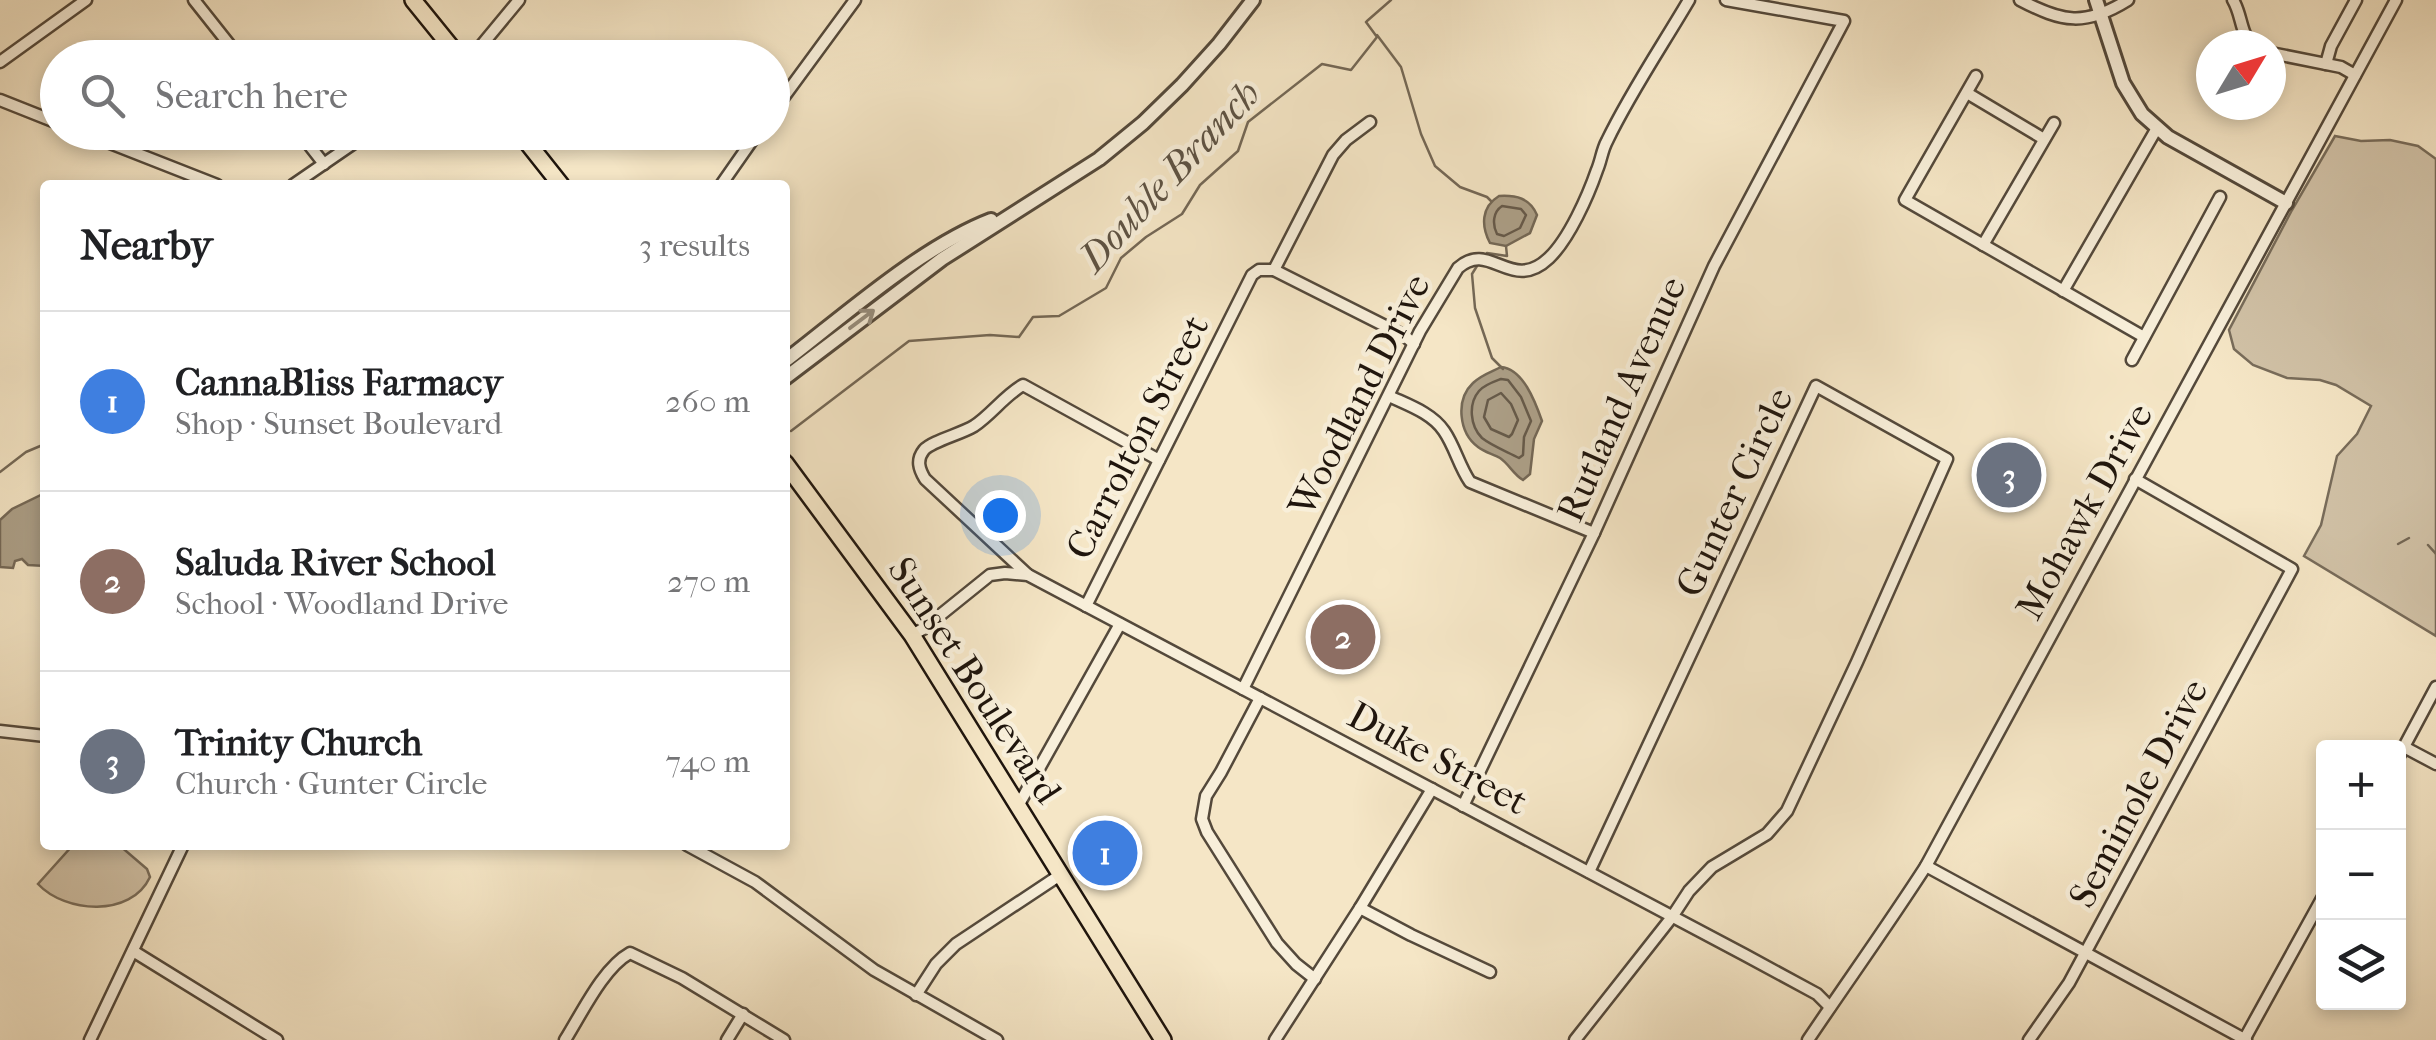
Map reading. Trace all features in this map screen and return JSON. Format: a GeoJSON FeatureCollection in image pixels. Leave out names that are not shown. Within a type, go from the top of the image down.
{"type":"FeatureCollection","features":[{"type":"Feature","properties":{"kind":"main road"},"geometry":{"type":"LineString","coordinates":[[413,0],[445,40]]}},
{"type":"Feature","properties":{"kind":"main road"},"geometry":{"type":"LineString","coordinates":[[534,150],[558,180]]}},
{"type":"Feature","properties":{"kind":"main road","name":"Sunset Boulevard"},"geometry":{"type":"LineString","coordinates":[[790,470],[912,634],[1164,1040]]}},
{"type":"Feature","properties":{"kind":"street"},"geometry":{"type":"LineString","coordinates":[[0,62],[86,0]]}},
{"type":"Feature","properties":{"kind":"street"},"geometry":{"type":"LineString","coordinates":[[194,0],[226,40]]}},
{"type":"Feature","properties":{"kind":"street"},"geometry":{"type":"LineString","coordinates":[[486,40],[518,0]]}},
{"type":"Feature","properties":{"kind":"street"},"geometry":{"type":"LineString","coordinates":[[790,90],[856,0]]}},
{"type":"Feature","properties":{"kind":"street"},"geometry":{"type":"LineString","coordinates":[[790,374],[932,266],[1099,158],[1142,123],[1219,44],[1253,0]]}},
{"type":"Feature","properties":{"kind":"street","name":"Woodland Drive"},"geometry":{"type":"LineString","coordinates":[[1244,689],[1414,344],[1458,268],[1464,263],[1486,260],[1526,273],[1551,257],[1575,219],[1606,143],[1689,0]]}},
{"type":"Feature","properties":{"kind":"street","name":"Rutland Avenue"},"geometry":{"type":"LineString","coordinates":[[1463,806],[1594,532],[1714,266],[1844,21],[1726,0]]}},
{"type":"Feature","properties":{"kind":"street"},"geometry":{"type":"LineString","coordinates":[[2020,0],[2046,14],[2078,19],[2098,6],[2128,0]]}},
{"type":"Feature","properties":{"kind":"street"},"geometry":{"type":"LineString","coordinates":[[2233,0],[2242,30]]}},
{"type":"Feature","properties":{"kind":"street"},"geometry":{"type":"LineString","coordinates":[[2326,64],[2334,39],[2356,0]]}},
{"type":"Feature","properties":{"kind":"street","name":"Mohawk Drive"},"geometry":{"type":"LineString","coordinates":[[1808,1040],[1926,866],[2396,0]]}},
{"type":"Feature","properties":{"kind":"street"},"geometry":{"type":"LineString","coordinates":[[2098,6],[2122,83],[2135,106],[2156,128],[2286,203]]}},
{"type":"Feature","properties":{"kind":"street"},"geometry":{"type":"LineString","coordinates":[[2286,56],[2345,68],[2356,75]]}},
{"type":"Feature","properties":{"kind":"street"},"geometry":{"type":"LineString","coordinates":[[1976,76],[1906,200],[2144,337]]}},
{"type":"Feature","properties":{"kind":"street"},"geometry":{"type":"LineString","coordinates":[[1967,93],[2044,139]]}},
{"type":"Feature","properties":{"kind":"street"},"geometry":{"type":"LineString","coordinates":[[0,100],[40,116]]}},
{"type":"Feature","properties":{"kind":"street"},"geometry":{"type":"LineString","coordinates":[[1370,122],[1333,155],[1274,270],[1414,344]]}},
{"type":"Feature","properties":{"kind":"street"},"geometry":{"type":"LineString","coordinates":[[1983,245],[2054,122]]}},
{"type":"Feature","properties":{"kind":"street"},"geometry":{"type":"LineString","coordinates":[[2064,291],[2156,128]]}},
{"type":"Feature","properties":{"kind":"street"},"geometry":{"type":"LineString","coordinates":[[128,150],[204,180]]}},
{"type":"Feature","properties":{"kind":"street"},"geometry":{"type":"LineString","coordinates":[[313,150],[324,164]]}},
{"type":"Feature","properties":{"kind":"street"},"geometry":{"type":"LineString","coordinates":[[301,180],[344,150]]}},
{"type":"Feature","properties":{"kind":"street"},"geometry":{"type":"LineString","coordinates":[[724,180],[745,150]]}},
{"type":"Feature","properties":{"kind":"street"},"geometry":{"type":"LineString","coordinates":[[2132,360],[2220,197]]}},
{"type":"Feature","properties":{"kind":"street"},"geometry":{"type":"LineString","coordinates":[[790,357],[928,254],[971,229],[1012,212]]}},
{"type":"Feature","properties":{"kind":"street","name":"Carrolton Street"},"geometry":{"type":"LineString","coordinates":[[1086,606],[1252,275],[1260,270],[1274,270]]}},
{"type":"Feature","properties":{"kind":"street","name":"Duke Street"},"geometry":{"type":"LineString","coordinates":[[1160,460],[1022,385],[971,428],[931,444],[920,453],[919,466],[924,479],[1028,575],[1817,994],[1830,1008]]}},
{"type":"Feature","properties":{"kind":"street","name":"Gunter Circle"},"geometry":{"type":"LineString","coordinates":[[1589,872],[1816,386],[1947,458],[1787,811],[1766,834],[1712,867],[1672,917]]}},
{"type":"Feature","properties":{"kind":"street"},"geometry":{"type":"LineString","coordinates":[[1390,396],[1418,410],[1444,430],[1470,482],[1594,532]]}},
{"type":"Feature","properties":{"kind":"street","name":"Seminole Drive"},"geometry":{"type":"LineString","coordinates":[[2029,1040],[2086,953],[2292,570],[2135,480]]}},
{"type":"Feature","properties":{"kind":"street"},"geometry":{"type":"LineString","coordinates":[[912,634],[924,629],[990,575],[1028,575]]}},
{"type":"Feature","properties":{"kind":"street"},"geometry":{"type":"LineString","coordinates":[[1018,806],[1120,624]]}},
{"type":"Feature","properties":{"kind":"street"},"geometry":{"type":"LineString","coordinates":[[2406,743],[2436,687]]}},
{"type":"Feature","properties":{"kind":"street"},"geometry":{"type":"LineString","coordinates":[[1260,698],[1206,796],[1202,819],[1277,943],[1314,978]]}},
{"type":"Feature","properties":{"kind":"street"},"geometry":{"type":"LineString","coordinates":[[0,730],[40,735]]}},
{"type":"Feature","properties":{"kind":"street"},"geometry":{"type":"LineString","coordinates":[[2406,754],[2436,764]]}},
{"type":"Feature","properties":{"kind":"street"},"geometry":{"type":"LineString","coordinates":[[1275,1040],[1432,789]]}},
{"type":"Feature","properties":{"kind":"street"},"geometry":{"type":"LineString","coordinates":[[90,1040],[182,850]]}},
{"type":"Feature","properties":{"kind":"street"},"geometry":{"type":"LineString","coordinates":[[695,850],[755,882],[847,952],[998,1040]]}},
{"type":"Feature","properties":{"kind":"street"},"geometry":{"type":"LineString","coordinates":[[1926,866],[2245,1040],[2316,910]]}},
{"type":"Feature","properties":{"kind":"street"},"geometry":{"type":"LineString","coordinates":[[916,995],[936,964],[956,944],[1060,875]]}},
{"type":"Feature","properties":{"kind":"street"},"geometry":{"type":"LineString","coordinates":[[1360,908],[1490,972]]}},
{"type":"Feature","properties":{"kind":"street"},"geometry":{"type":"LineString","coordinates":[[1576,1040],[1672,917]]}},
{"type":"Feature","properties":{"kind":"street"},"geometry":{"type":"LineString","coordinates":[[133,951],[277,1040]]}},
{"type":"Feature","properties":{"kind":"street"},"geometry":{"type":"LineString","coordinates":[[566,1040],[618,959],[630,953],[682,978],[784,1040]]}},
{"type":"Feature","properties":{"kind":"street"},"geometry":{"type":"LineString","coordinates":[[727,1040],[743,1014]]}},
{"type":"Feature","properties":{"kind":"shaded area"},"geometry":{"type":"Polygon","coordinates":[[[2335,136],[2418,146],[2436,159],[2436,636],[2304,556],[2321,525],[2337,456],[2357,434],[2371,406],[2336,385],[2287,378],[2253,365],[2234,349],[2229,330],[2335,136]]]}},
{"type":"Feature","properties":{"kind":"shaded area"},"geometry":{"type":"Polygon","coordinates":[[[69,850],[125,850],[147,869],[150,877],[128,899],[97,907],[64,901],[38,884],[69,850]]]}},
{"type":"Feature","properties":{"kind":"water"},"geometry":{"type":"Polygon","coordinates":[[[1499,196],[1522,199],[1537,215],[1530,233],[1506,246],[1490,243],[1484,224],[1486,211],[1499,196]]]}},
{"type":"Feature","properties":{"kind":"water"},"geometry":{"type":"Polygon","coordinates":[[[1501,367],[1522,380],[1542,421],[1534,439],[1530,474],[1523,480],[1500,458],[1478,447],[1463,425],[1462,407],[1467,390],[1479,378],[1501,367]]]}},
{"type":"Feature","properties":{"kind":"water"},"geometry":{"type":"Polygon","coordinates":[[[40,495],[40,566],[28,565],[22,559],[15,561],[13,568],[0,567],[0,520],[12,509],[40,495]]]}},
{"type":"Feature","properties":{"kind":"waterway","name":"Double Branch"},"geometry":{"type":"LineString","coordinates":[[1367,21],[1391,0]]}},
{"type":"Feature","properties":{"kind":"waterway","name":"Double Branch"},"geometry":{"type":"LineString","coordinates":[[791,431],[909,341],[990,335],[1019,337],[1033,317],[1059,316],[1106,288],[1121,258],[1182,214],[1200,185],[1238,151],[1248,122],[1322,64],[1351,70],[1377,37],[1366,22]]}},
{"type":"Feature","properties":{"kind":"waterway"},"geometry":{"type":"LineString","coordinates":[[1377,35],[1401,67],[1435,166],[1460,187],[1491,201]]}},
{"type":"Feature","properties":{"kind":"waterway"},"geometry":{"type":"LineString","coordinates":[[1487,253],[1507,256],[1506,246]]}},
{"type":"Feature","properties":{"kind":"waterway"},"geometry":{"type":"LineString","coordinates":[[1477,266],[1472,274],[1475,308],[1492,358],[1503,369]]}},
{"type":"Feature","properties":{"kind":"waterway","name":"Double Branch"},"geometry":{"type":"LineString","coordinates":[[0,472],[40,446]]}},
{"type":"Feature","properties":{"kind":"waterway"},"geometry":{"type":"LineString","coordinates":[[2398,544],[2409,538]]}},
{"type":"Feature","properties":{"kind":"waterway"},"geometry":{"type":"LineString","coordinates":[[2428,545],[2436,554]]}},
{"type":"Feature","properties":{"kind":"place","name":"Trinity Church"},"geometry":{"type":"Point","coordinates":[2009,475]}},
{"type":"Feature","properties":{"kind":"place","name":"Saluda River School"},"geometry":{"type":"Point","coordinates":[1343,637]}},
{"type":"Feature","properties":{"kind":"place","name":"CannaBliss Farmacy"},"geometry":{"type":"Point","coordinates":[1105,853]}}]}
